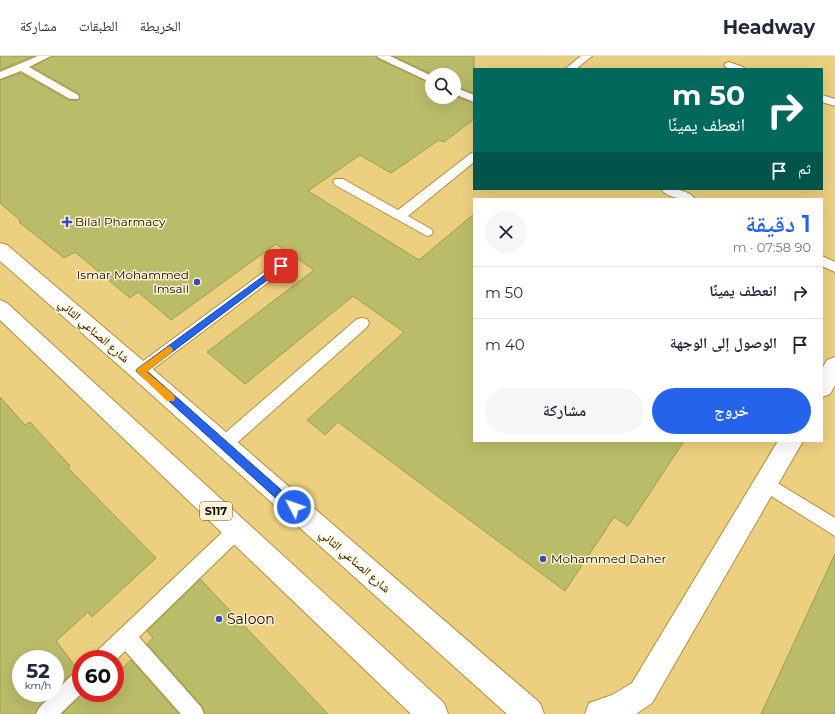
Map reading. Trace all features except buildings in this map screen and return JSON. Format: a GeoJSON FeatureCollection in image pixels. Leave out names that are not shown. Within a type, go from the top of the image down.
{"type":"FeatureCollection","features":[{"type":"Feature","properties":{"kind":"main road","name":"شارع الصناعي الثاني"},"geometry":{"type":"LineString","coordinates":[[0,250],[140,371],[529,714]]}},
{"type":"Feature","properties":{"kind":"main road","name":"S117"},"geometry":{"type":"LineString","coordinates":[[0,308],[433,714]]}},
{"type":"Feature","properties":{"kind":"main road"},"geometry":{"type":"LineString","coordinates":[[823,386],[835,366]]}},
{"type":"Feature","properties":{"kind":"main road"},"geometry":{"type":"LineString","coordinates":[[600,714],[620,707],[642,704],[790,442]]}},
{"type":"Feature","properties":{"kind":"lane"},"geometry":{"type":"LineString","coordinates":[[0,76],[46,56]]}},
{"type":"Feature","properties":{"kind":"lane"},"geometry":{"type":"LineString","coordinates":[[382,56],[425,77]]}},
{"type":"Feature","properties":{"kind":"lane"},"geometry":{"type":"LineString","coordinates":[[571,68],[587,56]]}},
{"type":"Feature","properties":{"kind":"lane"},"geometry":{"type":"LineString","coordinates":[[729,65],[737,68]]}},
{"type":"Feature","properties":{"kind":"lane"},"geometry":{"type":"LineString","coordinates":[[22,67],[74,97]]}},
{"type":"Feature","properties":{"kind":"lane"},"geometry":{"type":"LineString","coordinates":[[461,93],[473,99]]}},
{"type":"Feature","properties":{"kind":"lane"},"geometry":{"type":"LineString","coordinates":[[823,98],[835,103]]}},
{"type":"Feature","properties":{"kind":"lane"},"geometry":{"type":"LineString","coordinates":[[399,216],[473,157]]}},
{"type":"Feature","properties":{"kind":"lane"},"geometry":{"type":"LineString","coordinates":[[339,182],[427,232]]}},
{"type":"Feature","properties":{"kind":"lane"},"geometry":{"type":"LineString","coordinates":[[669,190],[687,198]]}},
{"type":"Feature","properties":{"kind":"lane"},"geometry":{"type":"LineString","coordinates":[[823,261],[835,267]]}},
{"type":"Feature","properties":{"kind":"lane"},"geometry":{"type":"LineString","coordinates":[[140,371],[281,266]]}},
{"type":"Feature","properties":{"kind":"lane"},"geometry":{"type":"LineString","coordinates":[[223,445],[362,323]]}},
{"type":"Feature","properties":{"kind":"lane"},"geometry":{"type":"LineString","coordinates":[[766,484],[835,528]]}},
{"type":"Feature","properties":{"kind":"lane"},"geometry":{"type":"LineString","coordinates":[[112,650],[237,530]]}},
{"type":"Feature","properties":{"kind":"lane"},"geometry":{"type":"LineString","coordinates":[[126,637],[194,714]]}},
{"type":"Feature","properties":{"kind":"lane"},"geometry":{"type":"LineString","coordinates":[[46,714],[72,689]]}},
{"type":"Feature","properties":{"kind":"slow traffic"},"geometry":{"type":"LineString","coordinates":[[169,350],[140,371],[170,398]]}},
{"type":"Feature","properties":{"kind":"place","name":"Bilal Pharmacy"},"geometry":{"type":"Point","coordinates":[67,222]}},
{"type":"Feature","properties":{"kind":"place","name":"Ismar Mohammed Imsail"},"geometry":{"type":"Point","coordinates":[197,282]}},
{"type":"Feature","properties":{"kind":"place","name":"Mohammed Daher"},"geometry":{"type":"Point","coordinates":[543,559]}},
{"type":"Feature","properties":{"kind":"place","name":"Saloon"},"geometry":{"type":"Point","coordinates":[219,619]}},
{"type":"Feature","properties":{"kind":"route"},"geometry":{"type":"LineString","coordinates":[[281,266],[140,371],[294,507]]}}]}
